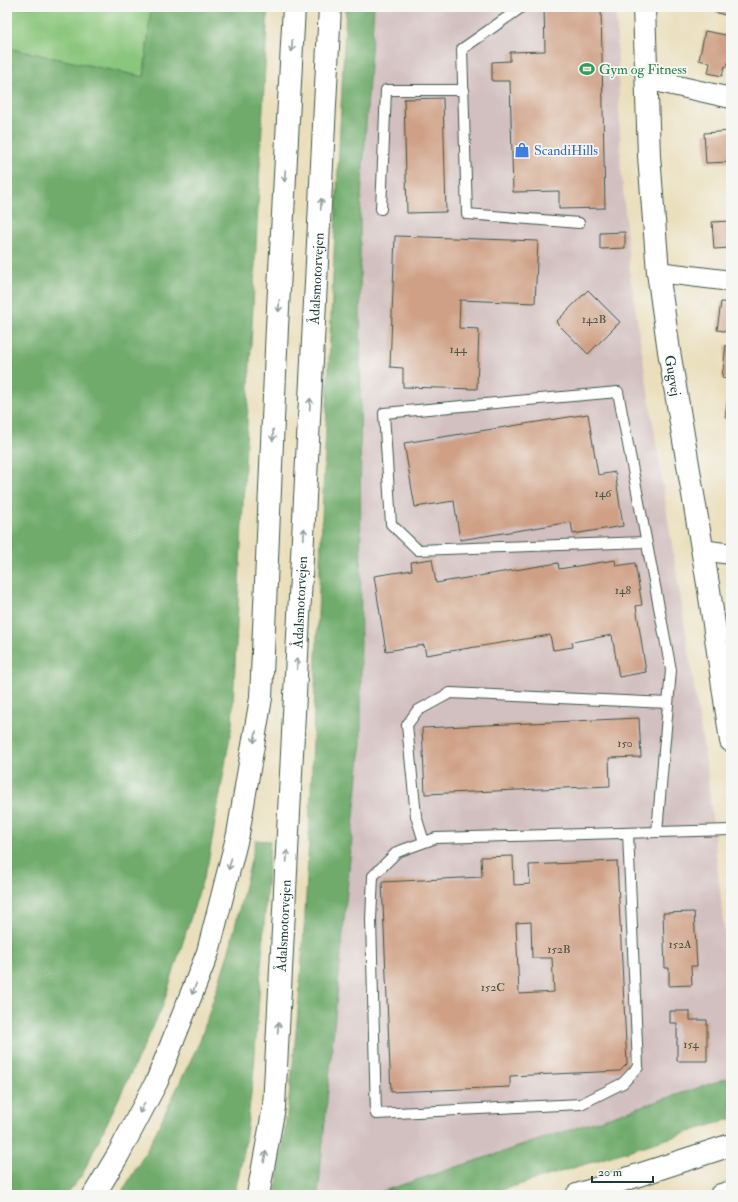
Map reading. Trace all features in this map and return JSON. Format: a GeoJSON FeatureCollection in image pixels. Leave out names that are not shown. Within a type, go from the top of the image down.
{"type":"FeatureCollection","features":[{"type":"Feature","properties":{"kind":"main road"},"geometry":{"type":"LineString","coordinates":[[94,1195],[118,1155],[157,1081],[208,952],[238,834],[261,698],[277,334],[294,7]]}},
{"type":"Feature","properties":{"kind":"main road","name":"Ådalsmotorvejen"},"geometry":{"type":"LineString","coordinates":[[258,1195],[274,1107],[330,7]]}},
{"type":"Feature","properties":{"kind":"main road","name":"Gugvej"},"geometry":{"type":"LineString","coordinates":[[644,7],[648,156],[658,272],[669,351],[702,550],[731,740]]}},
{"type":"Feature","properties":{"kind":"main road"},"geometry":{"type":"LineString","coordinates":[[577,1195],[722,1148]]}},
{"type":"Feature","properties":{"kind":"main road"},"geometry":{"type":"LineString","coordinates":[[720,1195],[731,1192]]}},
{"type":"Feature","properties":{"kind":"street"},"geometry":{"type":"LineString","coordinates":[[646,79],[731,98]]}},
{"type":"Feature","properties":{"kind":"street"},"geometry":{"type":"LineString","coordinates":[[658,272],[731,281]]}},
{"type":"Feature","properties":{"kind":"street"},"geometry":{"type":"LineString","coordinates":[[702,550],[731,554]]}},
{"type":"Feature","properties":{"kind":"lane"},"geometry":{"type":"LineString","coordinates":[[522,7],[462,49],[467,214],[579,223]]}},
{"type":"Feature","properties":{"kind":"lane"},"geometry":{"type":"LineString","coordinates":[[381,209],[386,90],[464,90]]}},
{"type":"Feature","properties":{"kind":"lane"},"geometry":{"type":"LineString","coordinates":[[646,542],[418,550],[391,524],[384,413],[618,392],[671,670],[657,832]]}},
{"type":"Feature","properties":{"kind":"lane"},"geometry":{"type":"LineString","coordinates":[[424,842],[416,816],[407,725],[417,712],[450,693],[668,703]]}},
{"type":"Feature","properties":{"kind":"lane"},"geometry":{"type":"LineString","coordinates":[[628,833],[638,1067],[623,1083],[581,1104],[376,1114],[371,919],[373,876],[397,852],[436,838],[731,830]]}},
{"type":"Feature","properties":{"kind":"shaded area"},"geometry":{"type":"Polygon","coordinates":[[[374,7],[616,7],[621,167],[631,281],[707,770],[725,937],[731,1077],[371,1195],[318,1195],[361,744],[360,214],[374,7]]]}},
{"type":"Feature","properties":{"kind":"green space"},"geometry":{"type":"Polygon","coordinates":[[[7,7],[151,7],[144,77],[7,48],[7,7]]]}},
{"type":"Feature","properties":{"kind":"green space"},"geometry":{"type":"Polygon","coordinates":[[[151,7],[268,7],[232,725],[208,863],[162,1008],[82,1175],[66,1195],[7,1195],[7,48],[144,77],[151,7]]]}},
{"type":"Feature","properties":{"kind":"green space"},"geometry":{"type":"Polygon","coordinates":[[[346,7],[374,7],[360,214],[361,744],[318,1195],[275,1195],[293,1062],[304,928],[346,7]]]}},
{"type":"Feature","properties":{"kind":"green space"},"geometry":{"type":"Polygon","coordinates":[[[256,840],[270,841],[254,1068],[244,1152],[234,1195],[120,1195],[146,1152],[200,1041],[229,951],[256,840]]]}},
{"type":"Feature","properties":{"kind":"green space"},"geometry":{"type":"Polygon","coordinates":[[[731,1077],[731,1119],[486,1195],[371,1195],[731,1077]]]}},
{"type":"Feature","properties":{"kind":"building"},"geometry":{"type":"Polygon","coordinates":[[[544,7],[601,7],[605,208],[559,209],[559,191],[513,192],[510,81],[492,81],[492,62],[510,61],[510,52],[545,51],[544,7]]]}},
{"type":"Feature","properties":{"kind":"building"},"geometry":{"type":"Polygon","coordinates":[[[699,7],[731,7],[731,17],[699,7]]]}},
{"type":"Feature","properties":{"kind":"building"},"geometry":{"type":"Polygon","coordinates":[[[705,31],[731,36],[731,51],[727,67],[725,66],[722,76],[708,73],[710,63],[699,60],[705,31]]]}},
{"type":"Feature","properties":{"kind":"building"},"geometry":{"type":"Polygon","coordinates":[[[443,98],[446,212],[407,213],[404,99],[443,98]]]}},
{"type":"Feature","properties":{"kind":"building"},"geometry":{"type":"Polygon","coordinates":[[[731,131],[731,162],[706,163],[704,133],[731,131]]]}},
{"type":"Feature","properties":{"kind":"building"},"geometry":{"type":"Polygon","coordinates":[[[731,221],[731,248],[714,249],[712,222],[731,221]]]}},
{"type":"Feature","properties":{"kind":"building"},"geometry":{"type":"Polygon","coordinates":[[[625,232],[625,248],[600,249],[600,233],[625,232]]]}},
{"type":"Feature","properties":{"kind":"building"},"geometry":{"type":"Polygon","coordinates":[[[395,236],[538,241],[535,303],[460,300],[459,328],[479,329],[477,389],[403,387],[403,368],[390,367],[395,236]]]}},
{"type":"Feature","properties":{"kind":"building"},"geometry":{"type":"Polygon","coordinates":[[[588,290],[620,322],[588,354],[556,322],[588,290]]]}},
{"type":"Feature","properties":{"kind":"building"},"geometry":{"type":"Polygon","coordinates":[[[721,302],[731,303],[731,332],[717,330],[721,302]]]}},
{"type":"Feature","properties":{"kind":"building"},"geometry":{"type":"Polygon","coordinates":[[[726,345],[731,346],[731,380],[722,378],[726,345]]]}},
{"type":"Feature","properties":{"kind":"building"},"geometry":{"type":"Polygon","coordinates":[[[729,390],[731,390],[731,418],[725,417],[729,390]]]}},
{"type":"Feature","properties":{"kind":"building"},"geometry":{"type":"Polygon","coordinates":[[[588,414],[598,475],[615,472],[623,526],[573,534],[571,522],[460,540],[454,501],[415,507],[404,443],[588,414]]]}},
{"type":"Feature","properties":{"kind":"building"},"geometry":{"type":"Polygon","coordinates":[[[432,559],[436,583],[558,563],[559,569],[615,560],[616,566],[635,563],[642,605],[636,606],[646,672],[619,677],[612,635],[572,642],[573,647],[553,650],[550,635],[426,655],[424,645],[386,651],[374,576],[412,570],[411,562],[432,559]]]}},
{"type":"Feature","properties":{"kind":"building"},"geometry":{"type":"Polygon","coordinates":[[[639,718],[641,757],[609,758],[610,786],[425,794],[422,728],[639,718]]]}},
{"type":"Feature","properties":{"kind":"building"},"geometry":{"type":"Polygon","coordinates":[[[513,856],[514,885],[530,884],[529,865],[617,861],[627,1064],[620,1071],[510,1076],[510,1087],[391,1092],[382,882],[482,877],[481,857],[513,856]],[[531,922],[516,923],[519,994],[554,992],[552,958],[532,958],[531,922]]]}},
{"type":"Feature","properties":{"kind":"building"},"geometry":{"type":"Polygon","coordinates":[[[694,912],[697,966],[691,966],[692,985],[669,986],[669,968],[665,968],[663,913],[694,912]]]}},
{"type":"Feature","properties":{"kind":"building"},"geometry":{"type":"Polygon","coordinates":[[[670,1011],[690,1011],[690,1020],[707,1020],[707,1061],[677,1061],[677,1023],[670,1023],[670,1011]]]}},
{"type":"Feature","properties":{"kind":"place","name":"Gym og Fitness"},"geometry":{"type":"Point","coordinates":[587,69]}},
{"type":"Feature","properties":{"kind":"place","name":"ScandiHills"},"geometry":{"type":"Point","coordinates":[522,150]}}]}
